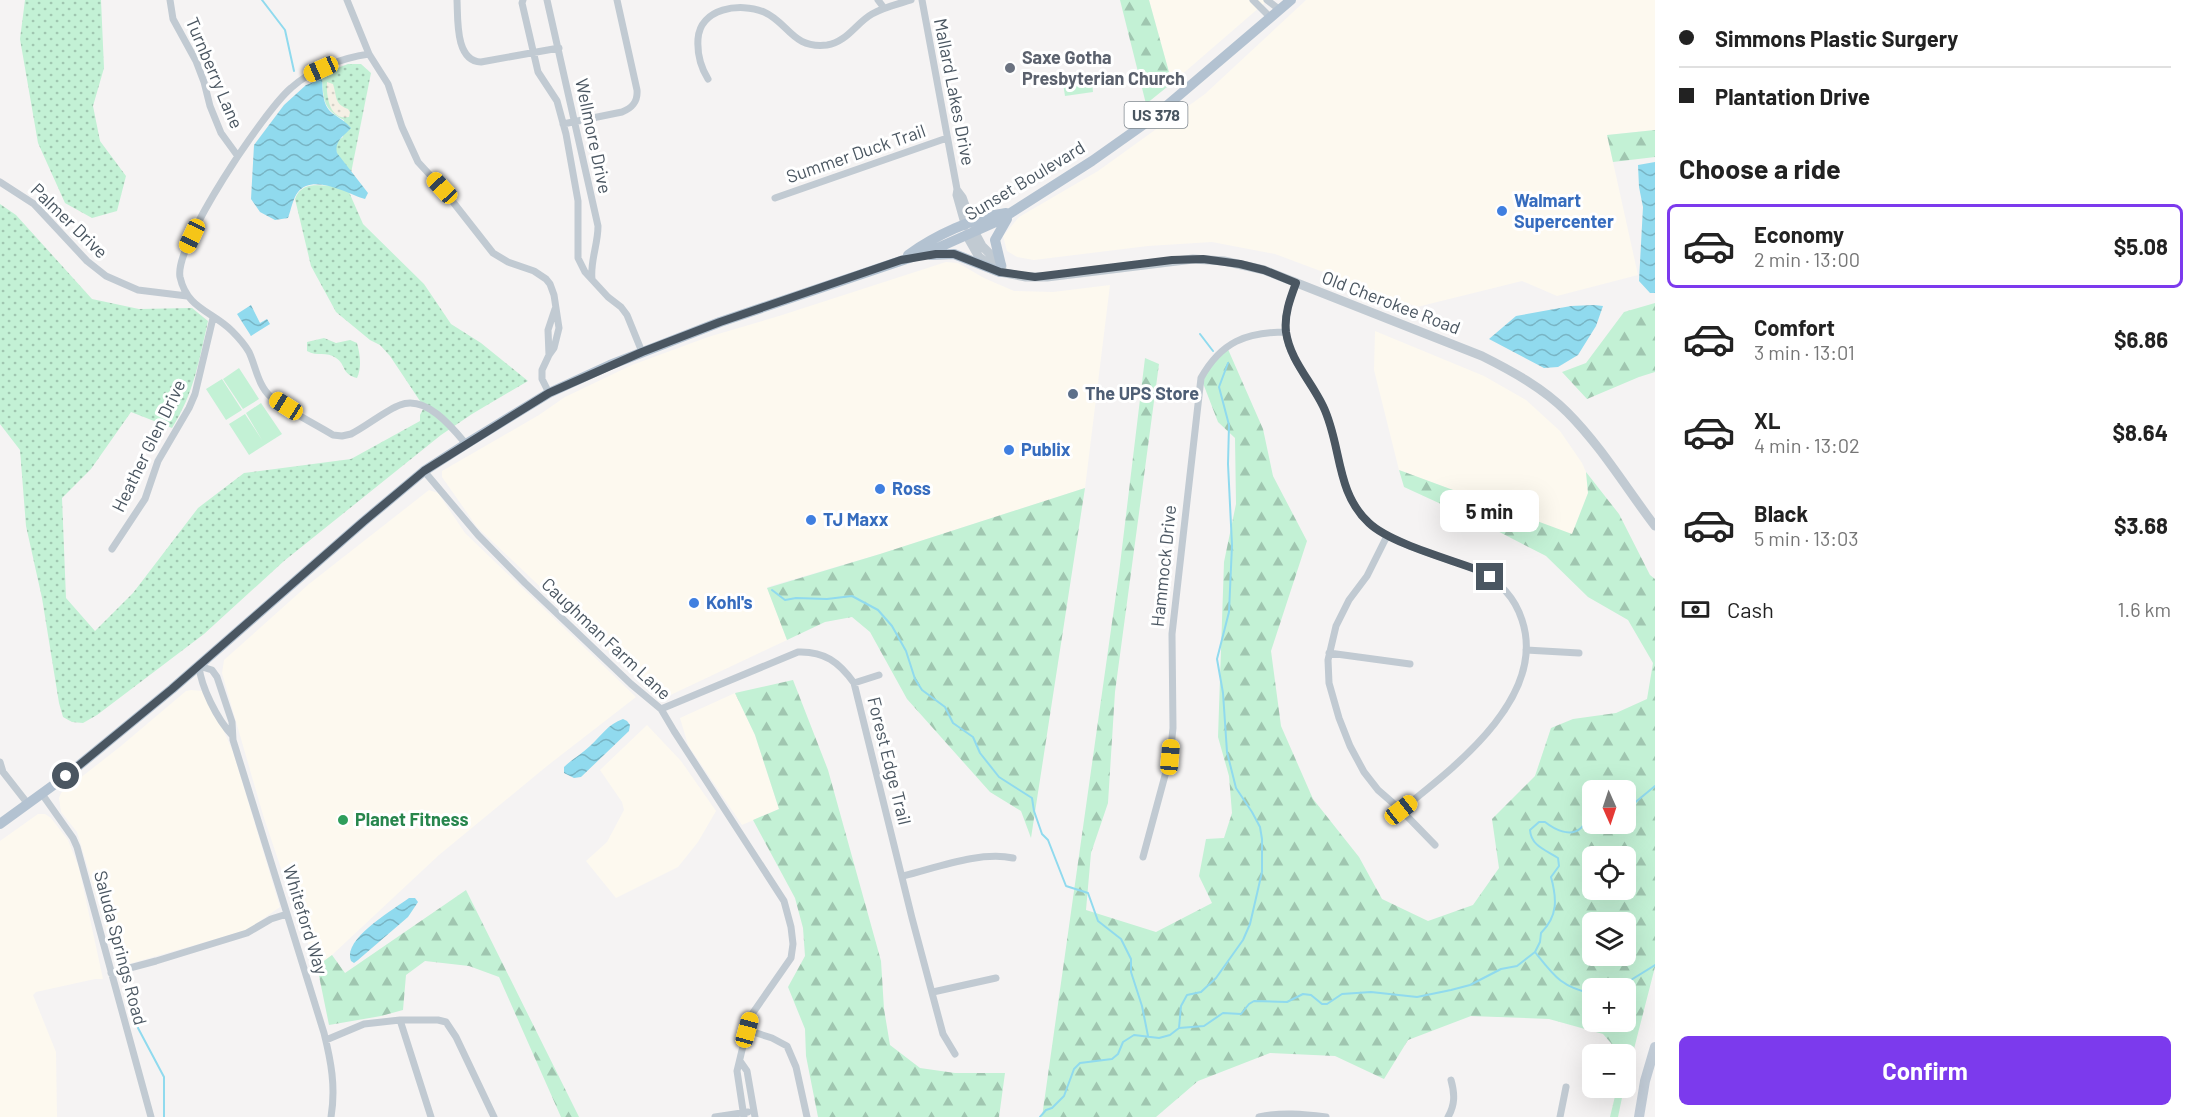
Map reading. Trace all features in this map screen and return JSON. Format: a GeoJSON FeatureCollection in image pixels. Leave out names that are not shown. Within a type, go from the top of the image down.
{"type":"FeatureCollection","features":[{"type":"Feature","properties":{"kind":"main road","name":"Sunset Boulevard"},"geometry":{"type":"LineString","coordinates":[[0,824],[42,794],[199,666],[424,471],[466,444],[549,393],[642,352],[720,322],[906,259],[994,215],[1013,211],[1092,161],[1150,120],[1291,0]]}},
{"type":"Feature","properties":{"kind":"main road"},"geometry":{"type":"LineString","coordinates":[[1004,270],[995,240],[1004,222],[1013,211]]}},
{"type":"Feature","properties":{"kind":"main road"},"geometry":{"type":"LineString","coordinates":[[906,259],[936,254],[954,254],[1004,270]]}},
{"type":"Feature","properties":{"kind":"main road"},"geometry":{"type":"LineString","coordinates":[[1639,1117],[1645,1081],[1655,1047]]}},
{"type":"Feature","properties":{"kind":"street","name":"Turnberry Lane"},"geometry":{"type":"LineString","coordinates":[[170,0],[173,19],[196,61],[210,106],[227,142],[237,155]]}},
{"type":"Feature","properties":{"kind":"street"},"geometry":{"type":"LineString","coordinates":[[347,0],[369,54],[388,84],[402,127],[418,162],[442,188],[493,253],[546,279],[554,295],[558,334],[554,348],[542,370],[542,380],[549,393]]}},
{"type":"Feature","properties":{"kind":"street"},"geometry":{"type":"LineString","coordinates":[[457,0],[461,42],[470,60],[481,62],[559,48]]}},
{"type":"Feature","properties":{"kind":"street","name":"Wellmore Drive"},"geometry":{"type":"LineString","coordinates":[[523,0],[538,72],[557,101],[563,124],[578,201],[578,258],[592,279],[627,315],[642,352]]}},
{"type":"Feature","properties":{"kind":"street","name":"Wellmore Drive"},"geometry":{"type":"LineString","coordinates":[[548,0],[573,122],[598,226],[597,243],[591,262],[592,279]]}},
{"type":"Feature","properties":{"kind":"street"},"geometry":{"type":"LineString","coordinates":[[563,124],[622,112],[629,109],[636,101],[637,90],[617,0]]}},
{"type":"Feature","properties":{"kind":"street"},"geometry":{"type":"LineString","coordinates":[[878,0],[884,9]]}},
{"type":"Feature","properties":{"kind":"street"},"geometry":{"type":"LineString","coordinates":[[708,79],[699,60],[699,35],[706,21],[720,10],[754,9],[765,13],[800,41],[825,45],[842,40],[867,17],[911,0]]}},
{"type":"Feature","properties":{"kind":"street","name":"Mallard Lakes Drive"},"geometry":{"type":"LineString","coordinates":[[922,0],[957,189],[963,197],[969,229]]}},
{"type":"Feature","properties":{"kind":"street"},"geometry":{"type":"LineString","coordinates":[[1253,0],[1271,18]]}},
{"type":"Feature","properties":{"kind":"street"},"geometry":{"type":"LineString","coordinates":[[1267,0],[1280,10]]}},
{"type":"Feature","properties":{"kind":"street"},"geometry":{"type":"LineString","coordinates":[[369,54],[340,61],[309,75],[281,97],[237,155],[184,252],[179,270],[187,296],[231,330],[246,348],[260,382],[270,397],[333,435],[342,436],[351,434],[400,405],[413,403],[425,405],[447,422],[466,444]]}},
{"type":"Feature","properties":{"kind":"street","name":"Summer Duck Trail"},"geometry":{"type":"LineString","coordinates":[[775,198],[947,138]]}},
{"type":"Feature","properties":{"kind":"street","name":"Palmer Drive"},"geometry":{"type":"LineString","coordinates":[[0,182],[34,204],[87,261],[106,276],[138,290],[187,296]]}},
{"type":"Feature","properties":{"kind":"street"},"geometry":{"type":"LineString","coordinates":[[969,229],[1004,270]]}},
{"type":"Feature","properties":{"kind":"street","name":"Old Cherokee Road"},"geometry":{"type":"LineString","coordinates":[[1004,270],[1026,277],[1047,276],[1192,259],[1240,264],[1264,270],[1482,356],[1529,382],[1567,412],[1601,452],[1655,526]]}},
{"type":"Feature","properties":{"kind":"street"},"geometry":{"type":"LineString","coordinates":[[1296,283],[1287,310],[1286,332],[1292,354],[1329,420],[1344,484],[1352,503],[1370,525],[1387,536],[1478,570],[1496,582],[1511,597],[1525,632],[1526,650],[1520,679],[1489,730],[1459,763],[1401,810]]}},
{"type":"Feature","properties":{"kind":"street","name":"Heather Glen Drive"},"geometry":{"type":"LineString","coordinates":[[112,549],[145,499],[158,461],[189,408],[195,394],[213,318]]}},
{"type":"Feature","properties":{"kind":"street","name":"Hammock Drive"},"geometry":{"type":"LineString","coordinates":[[1143,857],[1170,757],[1173,728],[1172,623],[1201,378],[1208,365],[1232,343],[1247,335],[1286,332]]}},
{"type":"Feature","properties":{"kind":"street","name":"Caughman Farm Lane"},"geometry":{"type":"LineString","coordinates":[[424,471],[478,535],[525,584],[631,684],[661,709],[784,901],[793,944],[790,958],[750,1017],[737,1071],[744,1115]]}},
{"type":"Feature","properties":{"kind":"street"},"geometry":{"type":"LineString","coordinates":[[1387,536],[1367,576],[1342,613],[1329,653],[1328,668],[1332,697],[1350,746],[1364,772],[1378,790],[1435,845]]}},
{"type":"Feature","properties":{"kind":"street"},"geometry":{"type":"LineString","coordinates":[[1526,650],[1579,653]]}},
{"type":"Feature","properties":{"kind":"street","name":"Forest Edge Trail"},"geometry":{"type":"LineString","coordinates":[[661,709],[798,652],[820,653],[842,667],[854,683],[943,1034],[955,1054]]}},
{"type":"Feature","properties":{"kind":"street"},"geometry":{"type":"LineString","coordinates":[[1329,653],[1410,664]]}},
{"type":"Feature","properties":{"kind":"street","name":"Whiteford Way"},"geometry":{"type":"LineString","coordinates":[[232,735],[223,723],[200,679],[199,666],[212,670],[217,677],[232,722],[232,735],[326,1040],[333,1075],[334,1097],[331,1117]]}},
{"type":"Feature","properties":{"kind":"street"},"geometry":{"type":"LineString","coordinates":[[854,683],[879,675]]}},
{"type":"Feature","properties":{"kind":"street"},"geometry":{"type":"LineString","coordinates":[[0,762],[3,772],[28,804]]}},
{"type":"Feature","properties":{"kind":"street","name":"Saluda Springs Road"},"geometry":{"type":"LineString","coordinates":[[42,794],[77,847],[151,1117]]}},
{"type":"Feature","properties":{"kind":"street"},"geometry":{"type":"LineString","coordinates":[[903,876],[978,858],[1000,856],[1013,858]]}},
{"type":"Feature","properties":{"kind":"street"},"geometry":{"type":"LineString","coordinates":[[111,973],[156,962],[247,933],[271,919],[288,914]]}},
{"type":"Feature","properties":{"kind":"street"},"geometry":{"type":"LineString","coordinates":[[933,992],[996,978]]}},
{"type":"Feature","properties":{"kind":"street"},"geometry":{"type":"LineString","coordinates":[[326,1040],[364,1024],[400,1020],[446,1022],[456,1037],[494,1117]]}},
{"type":"Feature","properties":{"kind":"street"},"geometry":{"type":"LineString","coordinates":[[400,1020],[430,1117]]}},
{"type":"Feature","properties":{"kind":"street"},"geometry":{"type":"LineString","coordinates":[[747,1030],[772,1038],[787,1046],[794,1061],[807,1117]]}},
{"type":"Feature","properties":{"kind":"street"},"geometry":{"type":"LineString","coordinates":[[715,1117],[754,1114],[747,1071],[740,1061]]}},
{"type":"Feature","properties":{"kind":"street"},"geometry":{"type":"LineString","coordinates":[[1448,1117],[1455,1094],[1451,1080]]}},
{"type":"Feature","properties":{"kind":"street"},"geometry":{"type":"LineString","coordinates":[[1560,1117],[1566,1087]]}},
{"type":"Feature","properties":{"kind":"street"},"geometry":{"type":"LineString","coordinates":[[1259,1117],[1304,1114],[1326,1117]]}},
{"type":"Feature","properties":{"kind":"shaded area"},"geometry":{"type":"Polygon","coordinates":[[[1149,0],[1268,0],[1172,83],[1149,0]]]}},
{"type":"Feature","properties":{"kind":"shaded area"},"geometry":{"type":"Polygon","coordinates":[[[1306,0],[1655,0],[1655,130],[1607,135],[1638,275],[1557,296],[1522,281],[1417,307],[1275,254],[1212,242],[1148,246],[1034,260],[1017,257],[1007,251],[1003,236],[1019,217],[1098,171],[1205,94],[1306,0]]]}},
{"type":"Feature","properties":{"kind":"shaded area"},"geometry":{"type":"Polygon","coordinates":[[[946,262],[958,263],[1014,291],[1053,292],[1110,285],[1085,488],[880,554],[767,587],[787,640],[660,700],[477,527],[442,477],[442,471],[539,415],[565,397],[632,365],[708,337],[946,262]]]}},
{"type":"Feature","properties":{"kind":"shaded area"},"geometry":{"type":"Polygon","coordinates":[[[1375,331],[1484,376],[1526,400],[1560,431],[1586,472],[1588,493],[1573,535],[1399,470],[1374,370],[1375,331]]]}},
{"type":"Feature","properties":{"kind":"shaded area"},"geometry":{"type":"Polygon","coordinates":[[[429,490],[438,493],[465,533],[636,697],[547,766],[439,855],[332,955],[317,966],[298,919],[263,815],[222,673],[224,660],[309,584],[429,490]]]}},
{"type":"Feature","properties":{"kind":"shaded area"},"geometry":{"type":"Polygon","coordinates":[[[186,691],[203,691],[208,695],[233,752],[280,907],[247,930],[118,967],[77,832],[61,812],[59,798],[61,793],[186,691]]]}},
{"type":"Feature","properties":{"kind":"shaded area"},"geometry":{"type":"Polygon","coordinates":[[[735,693],[755,735],[779,809],[742,825],[688,745],[680,718],[735,693]]]}},
{"type":"Feature","properties":{"kind":"shaded area"},"geometry":{"type":"Polygon","coordinates":[[[647,725],[681,761],[716,811],[698,842],[678,867],[616,898],[586,861],[607,842],[624,810],[622,802],[600,770],[647,725]]]}},
{"type":"Feature","properties":{"kind":"shaded area"},"geometry":{"type":"Polygon","coordinates":[[[38,814],[45,814],[51,818],[68,840],[79,868],[103,979],[36,992],[33,995],[56,1052],[57,1117],[0,1117],[0,841],[38,814]]]}},
{"type":"Feature","properties":{"kind":"green space"},"geometry":{"type":"Polygon","coordinates":[[[25,0],[101,0],[104,68],[93,106],[100,141],[126,176],[117,211],[92,218],[65,203],[38,143],[20,39],[25,0]]]}},
{"type":"Feature","properties":{"kind":"green space"},"geometry":{"type":"Polygon","coordinates":[[[1120,0],[1149,0],[1172,83],[1146,104],[1120,0]]]}},
{"type":"Feature","properties":{"kind":"green space"},"geometry":{"type":"Polygon","coordinates":[[[348,64],[361,64],[371,73],[349,192],[363,224],[424,284],[451,324],[481,343],[528,381],[441,435],[284,561],[204,634],[97,715],[83,723],[72,722],[63,717],[59,703],[42,598],[26,526],[20,450],[0,424],[0,204],[16,215],[92,299],[139,309],[192,308],[208,321],[191,389],[172,428],[131,412],[91,469],[62,498],[66,598],[95,631],[133,593],[198,508],[244,473],[351,459],[420,421],[424,407],[390,356],[380,345],[370,340],[336,312],[311,266],[295,199],[305,187],[332,186],[337,153],[335,147],[337,141],[343,137],[344,120],[328,108],[323,93],[322,79],[332,70],[348,64]]]}},
{"type":"Feature","properties":{"kind":"green space"},"geometry":{"type":"Polygon","coordinates":[[[1091,73],[1093,92],[1065,96],[1062,77],[1091,73]]]}},
{"type":"Feature","properties":{"kind":"green space"},"geometry":{"type":"Polygon","coordinates":[[[1655,130],[1655,157],[1613,162],[1607,135],[1655,130]]]}},
{"type":"Feature","properties":{"kind":"green space"},"geometry":{"type":"Polygon","coordinates":[[[1655,303],[1655,372],[1587,399],[1562,372],[1586,363],[1624,312],[1655,303]]]}},
{"type":"Feature","properties":{"kind":"green space"},"geometry":{"type":"Polygon","coordinates":[[[324,338],[336,343],[350,340],[357,343],[360,369],[357,378],[348,374],[339,360],[333,356],[307,351],[307,342],[324,338]]]}},
{"type":"Feature","properties":{"kind":"green space"},"geometry":{"type":"Polygon","coordinates":[[[1227,347],[1263,429],[1273,476],[1307,541],[1271,651],[1281,726],[1313,799],[1359,857],[1382,899],[1428,921],[1473,905],[1499,868],[1492,819],[1535,776],[1551,728],[1573,719],[1616,713],[1647,699],[1653,663],[1628,620],[1588,597],[1546,556],[1404,487],[1399,470],[1572,534],[1588,493],[1586,472],[1619,514],[1650,575],[1655,579],[1655,967],[1635,1044],[1612,1044],[1603,1034],[1596,1032],[1636,1032],[1636,978],[1582,978],[1582,1028],[1549,1019],[1471,1016],[1408,1040],[1384,1079],[1335,1056],[1270,1053],[1198,1081],[1156,1117],[1042,1117],[1119,573],[1145,358],[1159,364],[1115,692],[1108,803],[1091,853],[1086,910],[1156,932],[1212,903],[1199,876],[1206,839],[1224,838],[1232,813],[1229,776],[1218,737],[1224,562],[1236,504],[1235,438],[1218,422],[1201,378],[1227,347]]]}},
{"type":"Feature","properties":{"kind":"green space"},"geometry":{"type":"Polygon","coordinates":[[[239,368],[259,399],[243,409],[223,379],[239,368]]]}},
{"type":"Feature","properties":{"kind":"green space"},"geometry":{"type":"Polygon","coordinates":[[[222,379],[242,410],[226,420],[206,389],[222,379]]]}},
{"type":"Feature","properties":{"kind":"green space"},"geometry":{"type":"Polygon","coordinates":[[[261,403],[282,434],[249,455],[229,424],[245,414],[262,440],[246,413],[261,403]]]}},
{"type":"Feature","properties":{"kind":"green space"},"geometry":{"type":"Polygon","coordinates":[[[1085,488],[1031,838],[1021,811],[990,792],[907,699],[870,632],[852,617],[825,622],[787,640],[767,588],[1085,488]]]}},
{"type":"Feature","properties":{"kind":"green space"},"geometry":{"type":"Polygon","coordinates":[[[793,680],[828,770],[881,961],[884,1009],[890,1045],[920,1068],[955,1073],[1005,1073],[999,1117],[818,1117],[806,1056],[805,1029],[788,987],[805,956],[803,928],[795,898],[753,820],[779,809],[755,735],[735,693],[793,680]]]}},
{"type":"Feature","properties":{"kind":"green space"},"geometry":{"type":"Polygon","coordinates":[[[466,890],[579,1117],[561,1117],[499,977],[469,966],[425,961],[406,975],[403,1010],[329,1025],[317,966],[332,955],[345,973],[466,890]]]}},
{"type":"Feature","properties":{"kind":"green space"},"geometry":{"type":"Polygon","coordinates":[[[1615,1098],[1622,1098],[1618,1117],[1610,1117],[1615,1098]]]}},
{"type":"Feature","properties":{"kind":"sand"},"geometry":{"type":"Polygon","coordinates":[[[327,82],[333,84],[338,102],[348,109],[349,117],[333,112],[327,94],[327,82]]]}},
{"type":"Feature","properties":{"kind":"water"},"geometry":{"type":"Polygon","coordinates":[[[322,79],[324,99],[328,108],[351,128],[338,142],[337,153],[368,193],[365,199],[331,186],[312,184],[298,192],[288,218],[275,220],[260,212],[251,199],[254,145],[284,105],[306,85],[322,79]]]}},
{"type":"Feature","properties":{"kind":"water"},"geometry":{"type":"Polygon","coordinates":[[[1655,162],[1655,293],[1650,293],[1639,281],[1643,207],[1638,165],[1655,162]]]}},
{"type":"Feature","properties":{"kind":"water"},"geometry":{"type":"Polygon","coordinates":[[[251,305],[260,323],[267,319],[270,324],[251,336],[237,314],[251,305]]]}},
{"type":"Feature","properties":{"kind":"water"},"geometry":{"type":"Polygon","coordinates":[[[1571,306],[1603,306],[1596,326],[1578,355],[1558,367],[1544,368],[1489,339],[1516,316],[1571,306]]]}},
{"type":"Feature","properties":{"kind":"water"},"geometry":{"type":"Polygon","coordinates":[[[623,719],[630,725],[629,731],[581,777],[574,778],[564,773],[564,767],[567,764],[587,749],[609,727],[623,719]]]}},
{"type":"Feature","properties":{"kind":"water"},"geometry":{"type":"Polygon","coordinates":[[[409,898],[415,898],[418,902],[408,917],[358,960],[354,963],[351,961],[350,952],[361,935],[381,917],[409,898]]]}},
{"type":"Feature","properties":{"kind":"waterway"},"geometry":{"type":"LineString","coordinates":[[262,0],[285,30],[294,71]]}},
{"type":"Feature","properties":{"kind":"waterway"},"geometry":{"type":"LineString","coordinates":[[1200,334],[1213,351]]}},
{"type":"Feature","properties":{"kind":"waterway"},"geometry":{"type":"LineString","coordinates":[[1179,1028],[1181,1006],[1187,995],[1201,992],[1216,978],[1243,940],[1250,924],[1262,872],[1260,827],[1236,788],[1227,752],[1223,693],[1217,659],[1229,612],[1232,545],[1228,464],[1229,425],[1219,387],[1228,363]]}},
{"type":"Feature","properties":{"kind":"waterway"},"geometry":{"type":"LineString","coordinates":[[772,590],[785,600],[852,596],[878,610],[892,626],[906,651],[915,679],[922,690],[945,707],[953,723],[973,737],[980,753],[999,777],[1032,798],[1042,834],[1048,840],[1066,886],[1088,893],[1098,921],[1121,939],[1131,959],[1131,972],[1142,1006],[1148,1036]]}},
{"type":"Feature","properties":{"kind":"waterway"},"geometry":{"type":"LineString","coordinates":[[1636,802],[1655,786]]}},
{"type":"Feature","properties":{"kind":"waterway"},"geometry":{"type":"LineString","coordinates":[[1040,1117],[1064,1096],[1074,1069],[1080,1063],[1112,1059],[1118,1054],[1123,1042],[1134,1035],[1159,1038],[1170,1035],[1179,1028],[1204,1026],[1223,1013],[1241,1014],[1254,1001],[1287,1002],[1303,994],[1311,995],[1322,1004],[1327,1004],[1342,994],[1371,992],[1417,997],[1470,985],[1501,969],[1517,966],[1535,952],[1541,933],[1551,920],[1555,907],[1551,877],[1559,866],[1558,858],[1536,844],[1530,830],[1539,822],[1545,822],[1567,832],[1577,831],[1582,826]]}},
{"type":"Feature","properties":{"kind":"waterway"},"geometry":{"type":"LineString","coordinates":[[113,940],[120,964]]}},
{"type":"Feature","properties":{"kind":"waterway"},"geometry":{"type":"LineString","coordinates":[[1535,952],[1559,979],[1582,991]]}},
{"type":"Feature","properties":{"kind":"waterway"},"geometry":{"type":"LineString","coordinates":[[1634,978],[1655,965]]}},
{"type":"Feature","properties":{"kind":"waterway"},"geometry":{"type":"LineString","coordinates":[[123,976],[138,1028],[164,1077],[164,1117]]}},
{"type":"Feature","properties":{"kind":"place","name":"Saxe Gotha Presbyterian Church"},"geometry":{"type":"Point","coordinates":[1010,68]}},
{"type":"Feature","properties":{"kind":"place","name":"Walmart Supercenter"},"geometry":{"type":"Point","coordinates":[1502,211]}},
{"type":"Feature","properties":{"kind":"place","name":"The UPS Store"},"geometry":{"type":"Point","coordinates":[1073,394]}},
{"type":"Feature","properties":{"kind":"place","name":"Publix"},"geometry":{"type":"Point","coordinates":[1009,450]}},
{"type":"Feature","properties":{"kind":"place","name":"Ross"},"geometry":{"type":"Point","coordinates":[880,489]}},
{"type":"Feature","properties":{"kind":"place","name":"TJ Maxx"},"geometry":{"type":"Point","coordinates":[811,520]}},
{"type":"Feature","properties":{"kind":"place","name":"Kohl's"},"geometry":{"type":"Point","coordinates":[694,603]}},
{"type":"Feature","properties":{"kind":"place","name":"Planet Fitness"},"geometry":{"type":"Point","coordinates":[343,820]}},
{"type":"Feature","properties":{"kind":"route"},"geometry":{"type":"LineString","coordinates":[[66,776],[172,689],[424,471],[549,393],[610,365],[720,322],[901,260],[936,254],[954,254],[984,268],[1026,277],[1172,260],[1203,259],[1264,270],[1296,283],[1286,317],[1289,347],[1329,420],[1346,491],[1355,509],[1370,525],[1387,536],[1478,570],[1490,577]]}}]}
